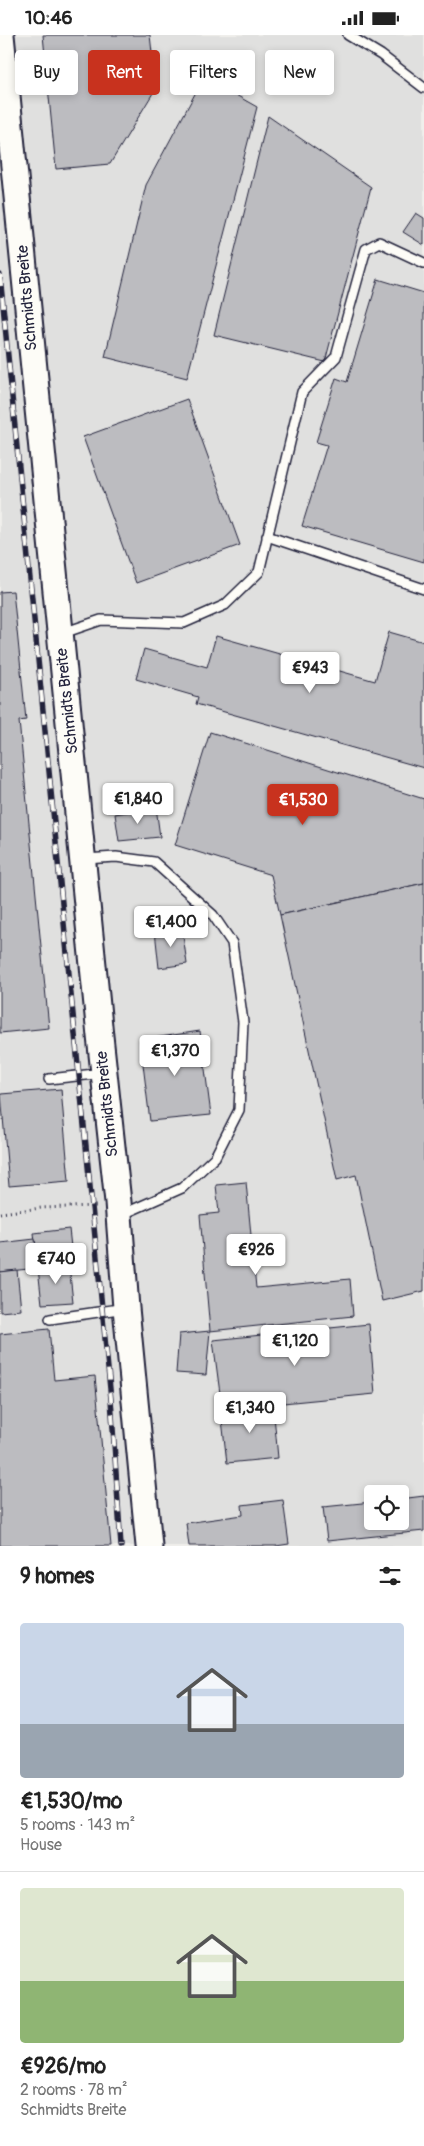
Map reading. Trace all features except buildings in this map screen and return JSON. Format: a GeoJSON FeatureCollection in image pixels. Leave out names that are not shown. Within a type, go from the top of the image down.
{"type":"FeatureCollection","features":[{"type":"Feature","properties":{"kind":"main road","name":"Schmidts Breite"},"geometry":{"type":"LineString","coordinates":[[1,35],[82,859],[119,1209],[126,1309],[149,1546]]}},
{"type":"Feature","properties":{"kind":"lane"},"geometry":{"type":"LineString","coordinates":[[348,35],[381,55],[424,88]]}},
{"type":"Feature","properties":{"kind":"lane"},"geometry":{"type":"LineString","coordinates":[[60,634],[101,620],[184,623],[225,605],[259,572],[302,392],[336,357],[366,249],[378,243],[424,263]]}},
{"type":"Feature","properties":{"kind":"lane"},"geometry":{"type":"LineString","coordinates":[[267,536],[424,589]]}},
{"type":"Feature","properties":{"kind":"lane"},"geometry":{"type":"LineString","coordinates":[[82,859],[116,857],[154,862],[213,915],[232,943],[243,1022],[239,1109],[215,1157],[182,1188],[119,1209]]}},
{"type":"Feature","properties":{"kind":"lane"},"geometry":{"type":"LineString","coordinates":[[49,1079],[104,1073]]}},
{"type":"Feature","properties":{"kind":"lane"},"geometry":{"type":"LineString","coordinates":[[50,1319],[126,1309]]}},
{"type":"Feature","properties":{"kind":"path"},"geometry":{"type":"LineString","coordinates":[[0,1213],[41,1208],[91,1207],[119,1209]]}},
{"type":"Feature","properties":{"kind":"shaded area"},"geometry":{"type":"Polygon","coordinates":[[[0,35],[424,35],[424,1546],[0,1546],[0,35]]]}},
{"type":"Feature","properties":{"kind":"railway"},"geometry":{"type":"LineString","coordinates":[[0,275],[111,1399],[121,1546]]}}]}
